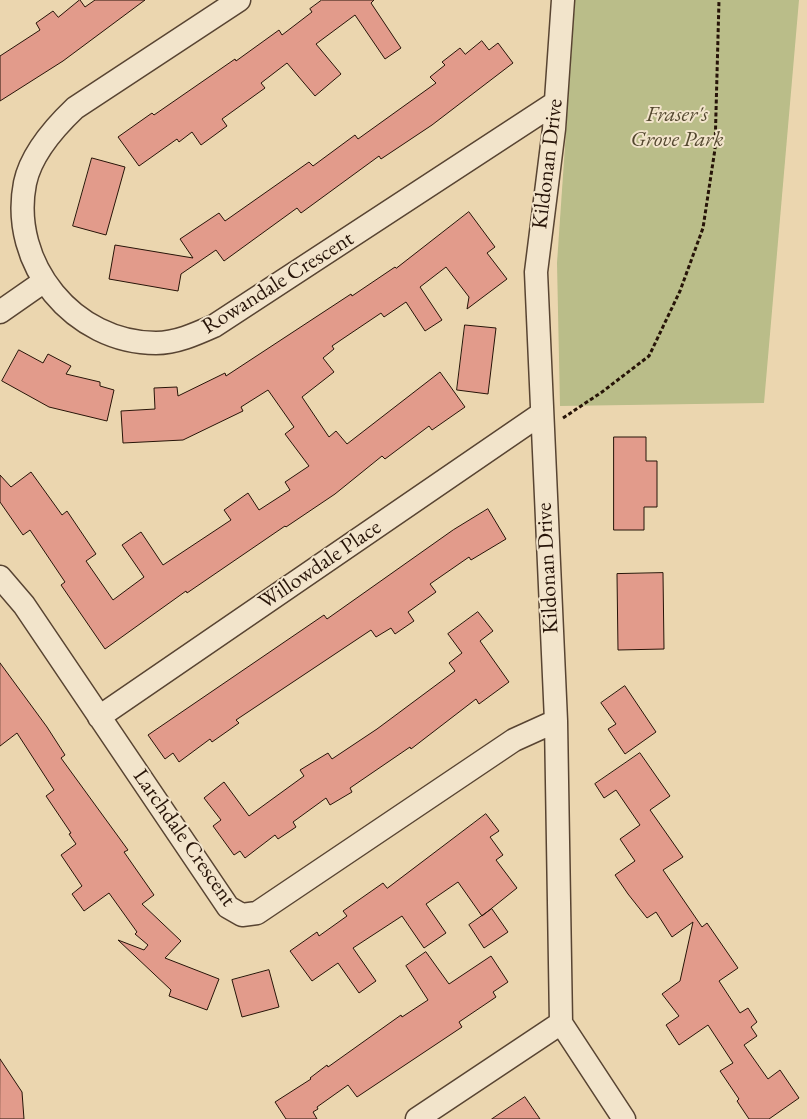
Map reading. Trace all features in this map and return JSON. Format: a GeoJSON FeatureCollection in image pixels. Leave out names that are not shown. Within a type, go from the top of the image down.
{"type":"FeatureCollection","features":[{"type":"Feature","properties":{"kind":"street","name":"Rowandale Crescent"},"geometry":{"type":"LineString","coordinates":[[239,0],[75,108],[60,121],[43,145],[25,182],[23,215],[32,258],[43,282],[77,317],[108,333],[131,340],[156,343],[193,336],[232,315],[555,103]]}},
{"type":"Feature","properties":{"kind":"street","name":"Kildonan Drive"},"geometry":{"type":"LineString","coordinates":[[561,1023],[556,721],[541,423],[536,272],[554,129],[563,0]]}},
{"type":"Feature","properties":{"kind":"street"},"geometry":{"type":"LineString","coordinates":[[0,312],[43,282]]}},
{"type":"Feature","properties":{"kind":"street","name":"Willowdale Place"},"geometry":{"type":"LineString","coordinates":[[99,717],[541,423]]}},
{"type":"Feature","properties":{"kind":"street","name":"Larchdale Crescent"},"geometry":{"type":"LineString","coordinates":[[0,577],[24,605],[228,907],[242,916],[257,913],[514,740],[556,721]]}},
{"type":"Feature","properties":{"kind":"street"},"geometry":{"type":"LineString","coordinates":[[417,1119],[561,1023],[624,1119]]}},
{"type":"Feature","properties":{"kind":"path"},"geometry":{"type":"LineString","coordinates":[[541,423],[602,392],[649,356],[680,291],[703,228],[715,149],[719,0]]}},
{"type":"Feature","properties":{"kind":"green space","name":"Fraser's Grove Park"},"geometry":{"type":"Polygon","coordinates":[[[575,0],[799,0],[764,403],[560,406],[557,263],[575,0]]]}},
{"type":"Feature","properties":{"kind":"building"},"geometry":{"type":"Polygon","coordinates":[[[80,0],[85,7],[95,0],[145,0],[63,61],[0,101],[0,56],[40,30],[36,23],[53,11],[58,17],[80,0]]]}},
{"type":"Feature","properties":{"kind":"building"},"geometry":{"type":"Polygon","coordinates":[[[322,0],[374,0],[371,3],[401,48],[385,59],[355,15],[316,44],[341,74],[315,96],[287,63],[261,83],[265,88],[222,119],[227,126],[201,145],[192,132],[179,142],[177,139],[139,166],[118,137],[152,113],[154,115],[235,59],[236,61],[279,30],[282,35],[312,12],[310,9],[322,0]]]}},
{"type":"Feature","properties":{"kind":"building"},"geometry":{"type":"Polygon","coordinates":[[[482,41],[489,50],[498,43],[513,63],[432,125],[381,159],[379,156],[301,213],[297,208],[224,261],[216,250],[181,274],[178,291],[109,279],[115,245],[193,258],[180,239],[219,213],[225,221],[309,162],[313,166],[355,135],[358,139],[436,83],[430,77],[445,65],[442,62],[460,48],[465,54],[482,41]]]}},
{"type":"Feature","properties":{"kind":"building"},"geometry":{"type":"Polygon","coordinates":[[[92,158],[125,167],[106,235],[73,226],[92,158]]]}},
{"type":"Feature","properties":{"kind":"building"},"geometry":{"type":"Polygon","coordinates":[[[469,212],[495,247],[487,253],[507,279],[467,309],[469,297],[446,267],[420,287],[442,320],[425,331],[406,302],[384,317],[381,313],[332,346],[334,349],[323,358],[334,372],[302,397],[329,437],[336,431],[347,444],[440,372],[465,407],[432,430],[429,426],[385,459],[382,456],[335,494],[187,593],[186,591],[105,649],[61,585],[65,582],[30,530],[23,535],[0,502],[0,475],[11,487],[31,472],[62,515],[67,511],[96,554],[86,561],[113,600],[144,577],[122,545],[141,532],[163,565],[231,520],[224,510],[248,493],[259,510],[290,490],[285,482],[309,466],[285,434],[294,427],[268,390],[241,407],[243,411],[183,440],[123,443],[121,411],[155,409],[154,388],[177,387],[178,396],[225,373],[226,376],[351,294],[352,296],[396,268],[469,212]]]}},
{"type":"Feature","properties":{"kind":"building"},"geometry":{"type":"Polygon","coordinates":[[[465,325],[496,328],[488,394],[457,390],[465,325]]]}},
{"type":"Feature","properties":{"kind":"building"},"geometry":{"type":"Polygon","coordinates":[[[19,350],[43,363],[48,354],[71,366],[66,374],[100,382],[100,386],[114,390],[107,421],[49,407],[2,381],[19,350]]]}},
{"type":"Feature","properties":{"kind":"building"},"geometry":{"type":"Polygon","coordinates":[[[614,437],[646,437],[646,461],[657,461],[657,507],[644,507],[644,530],[614,530],[614,437]]]}},
{"type":"Feature","properties":{"kind":"building"},"geometry":{"type":"Polygon","coordinates":[[[488,509],[506,539],[471,560],[469,557],[430,584],[436,592],[408,612],[414,621],[395,634],[391,628],[376,637],[371,630],[236,720],[239,723],[212,742],[210,739],[179,762],[173,753],[165,759],[148,735],[324,615],[327,619],[453,530],[488,509]]]}},
{"type":"Feature","properties":{"kind":"building"},"geometry":{"type":"Polygon","coordinates":[[[663,573],[664,649],[618,650],[617,574],[663,573]]]}},
{"type":"Feature","properties":{"kind":"building"},"geometry":{"type":"Polygon","coordinates":[[[478,612],[493,631],[480,641],[509,682],[479,704],[476,699],[411,749],[410,747],[350,788],[352,792],[330,805],[326,798],[293,822],[296,827],[278,839],[275,835],[245,858],[240,851],[234,855],[213,826],[221,820],[204,798],[224,782],[249,816],[304,776],[300,770],[328,753],[332,759],[377,729],[455,671],[449,663],[462,653],[448,634],[478,612]]]}},
{"type":"Feature","properties":{"kind":"building"},"geometry":{"type":"Polygon","coordinates":[[[0,663],[65,755],[61,758],[128,850],[124,852],[154,895],[142,904],[181,941],[165,958],[219,979],[207,1010],[169,996],[171,990],[118,940],[144,950],[148,945],[135,934],[137,932],[109,893],[84,911],[72,894],[82,886],[61,855],[76,844],[69,834],[71,833],[46,796],[54,790],[17,733],[0,746],[0,663]]]}},
{"type":"Feature","properties":{"kind":"building"},"geometry":{"type":"Polygon","coordinates":[[[625,686],[656,732],[625,754],[608,729],[616,724],[601,703],[625,686]]]}},
{"type":"Feature","properties":{"kind":"building"},"geometry":{"type":"Polygon","coordinates":[[[640,753],[670,796],[650,810],[683,857],[663,870],[702,927],[707,923],[738,968],[719,981],[740,1013],[748,1008],[757,1022],[751,1027],[757,1036],[744,1045],[768,1079],[780,1070],[799,1098],[769,1119],[749,1119],[737,1101],[739,1099],[720,1071],[733,1063],[708,1025],[679,1045],[666,1025],[679,1016],[662,994],[680,981],[693,922],[672,937],[656,912],[647,918],[628,894],[615,875],[635,861],[620,839],[640,825],[616,790],[604,798],[595,784],[640,753]]]}},
{"type":"Feature","properties":{"kind":"building"},"geometry":{"type":"Polygon","coordinates":[[[486,814],[499,831],[490,837],[503,855],[496,860],[517,888],[482,916],[458,882],[426,904],[446,933],[424,948],[402,916],[353,948],[376,981],[359,993],[338,963],[312,981],[290,951],[317,932],[319,936],[347,916],[343,911],[383,883],[387,888],[486,814]]]}},
{"type":"Feature","properties":{"kind":"building"},"geometry":{"type":"Polygon","coordinates":[[[492,909],[508,932],[484,948],[469,925],[492,909]]]}},
{"type":"Feature","properties":{"kind":"building"},"geometry":{"type":"Polygon","coordinates":[[[426,952],[449,984],[491,956],[508,982],[493,992],[496,997],[459,1022],[462,1027],[357,1097],[348,1085],[317,1107],[318,1109],[313,1112],[317,1119],[286,1119],[275,1102],[311,1079],[327,1065],[328,1067],[401,1015],[402,1017],[428,1000],[406,966],[426,952]]]}},
{"type":"Feature","properties":{"kind":"building"},"geometry":{"type":"Polygon","coordinates":[[[269,970],[279,1007],[242,1017],[232,980],[269,970]]]}},
{"type":"Feature","properties":{"kind":"building"},"geometry":{"type":"Polygon","coordinates":[[[0,1059],[22,1092],[24,1119],[0,1119],[0,1059]]]}},
{"type":"Feature","properties":{"kind":"building"},"geometry":{"type":"Polygon","coordinates":[[[525,1097],[540,1119],[492,1119],[525,1097]]]}}]}
